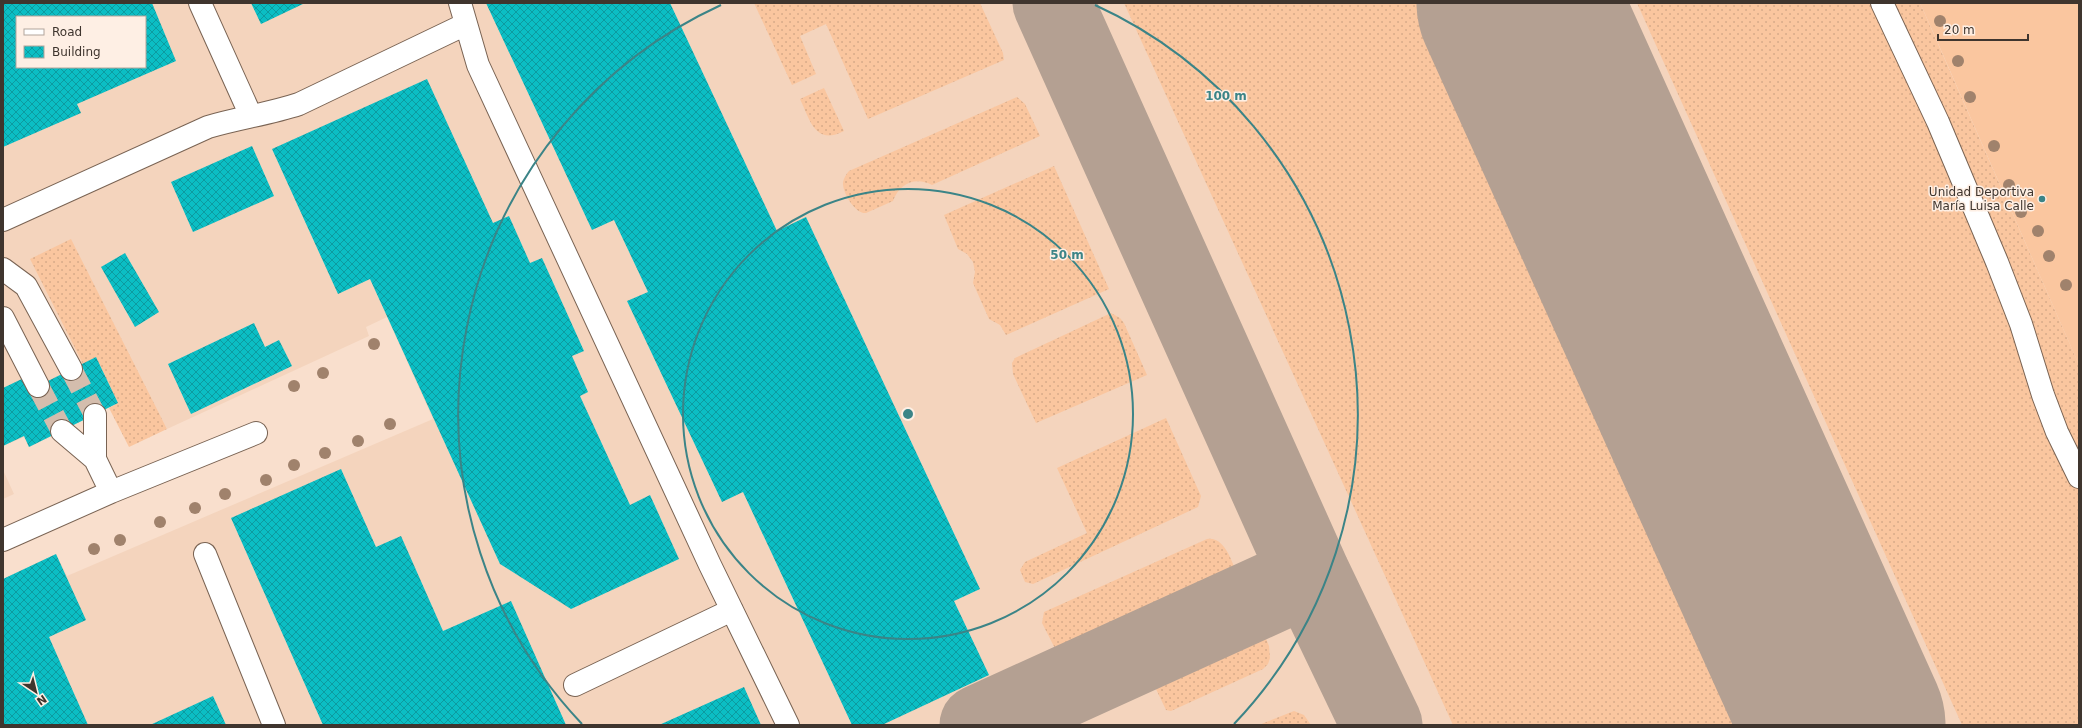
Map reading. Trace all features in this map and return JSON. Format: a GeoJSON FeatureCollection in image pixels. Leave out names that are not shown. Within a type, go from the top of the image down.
{"type":"FeatureCollection","features":[{"type":"Feature","properties":{"kind":"lane"},"geometry":{"type":"LineString","coordinates":[[200,3],[251,116]]}},
{"type":"Feature","properties":{"kind":"lane"},"geometry":{"type":"LineString","coordinates":[[460,3],[478,65],[732,610],[788,725]]}},
{"type":"Feature","properties":{"kind":"lane"},"geometry":{"type":"LineString","coordinates":[[1882,3],[1938,122],[1998,262],[2021,324],[2043,395],[2057,432],[2079,477]]}},
{"type":"Feature","properties":{"kind":"lane"},"geometry":{"type":"LineString","coordinates":[[3,220],[208,127],[251,116],[275,112],[300,104],[466,24]]}},
{"type":"Feature","properties":{"kind":"lane"},"geometry":{"type":"LineString","coordinates":[[3,269],[26,286],[71,369]]}},
{"type":"Feature","properties":{"kind":"lane"},"geometry":{"type":"LineString","coordinates":[[3,318],[38,386]]}},
{"type":"Feature","properties":{"kind":"lane"},"geometry":{"type":"LineString","coordinates":[[95,415],[95,459]]}},
{"type":"Feature","properties":{"kind":"lane"},"geometry":{"type":"LineString","coordinates":[[62,431],[95,459],[111,492]]}},
{"type":"Feature","properties":{"kind":"lane"},"geometry":{"type":"LineString","coordinates":[[3,540],[111,492],[256,433]]}},
{"type":"Feature","properties":{"kind":"lane"},"geometry":{"type":"LineString","coordinates":[[205,554],[274,725]]}},
{"type":"Feature","properties":{"kind":"lane"},"geometry":{"type":"LineString","coordinates":[[575,686],[732,610]]}},
{"type":"Feature","properties":{"kind":"shaded area"},"geometry":{"type":"Polygon","coordinates":[[[3,3],[1920,3],[2079,365],[2079,725],[3,725],[3,579],[56,554],[67,576],[433,419],[387,317],[366,327],[369,336],[167,429],[126,350],[99,364],[118,403],[29,447],[24,437],[3,446],[3,3]]]}},
{"type":"Feature","properties":{"kind":"shaded area"},"geometry":{"type":"Polygon","coordinates":[[[754,3],[980,3],[1003,53],[1004,60],[868,119],[826,24],[800,36],[816,74],[792,85],[754,3]]]}},
{"type":"Feature","properties":{"kind":"shaded area"},"geometry":{"type":"Polygon","coordinates":[[[1124,3],[1418,3],[1743,725],[1453,725],[1124,3]]]}},
{"type":"Feature","properties":{"kind":"shaded area"},"geometry":{"type":"Polygon","coordinates":[[[1637,3],[1920,3],[2079,365],[2079,725],[1962,725],[1637,3]]]}},
{"type":"Feature","properties":{"kind":"shaded area","name":"Unidad Deportiva María Luisa Calle"},"geometry":{"type":"Polygon","coordinates":[[[1920,3],[2079,3],[2079,365],[1933,32],[1920,3]]]}},
{"type":"Feature","properties":{"kind":"shaded area"},"geometry":{"type":"Polygon","coordinates":[[[824,88],[844,131],[834,135],[820,133],[815,128],[800,99],[824,88]]]}},
{"type":"Feature","properties":{"kind":"shaded area"},"geometry":{"type":"Polygon","coordinates":[[[1017,97],[1025,104],[1040,136],[932,185],[920,181],[908,183],[899,190],[893,201],[866,213],[858,210],[850,202],[843,186],[845,176],[849,171],[1017,97]]]}},
{"type":"Feature","properties":{"kind":"shaded area"},"geometry":{"type":"Polygon","coordinates":[[[1054,166],[1109,289],[1006,335],[1000,325],[989,319],[973,283],[975,272],[973,262],[967,254],[958,249],[944,215],[1054,166]]]}},
{"type":"Feature","properties":{"kind":"shaded area"},"geometry":{"type":"Polygon","coordinates":[[[71,239],[167,429],[129,447],[109,408],[118,403],[96,357],[83,364],[30,259],[71,239]]]}},
{"type":"Feature","properties":{"kind":"shaded area"},"geometry":{"type":"Polygon","coordinates":[[[1111,313],[1120,318],[1124,323],[1147,375],[1036,423],[1013,374],[1012,363],[1015,358],[1111,313]]]}},
{"type":"Feature","properties":{"kind":"shaded area"},"geometry":{"type":"Polygon","coordinates":[[[1166,418],[1201,496],[1198,507],[1033,584],[1025,582],[1020,570],[1025,562],[1087,533],[1057,468],[1166,418]]]}},
{"type":"Feature","properties":{"kind":"shaded area"},"geometry":{"type":"Polygon","coordinates":[[[3,470],[14,494],[3,499],[3,470]]]}},
{"type":"Feature","properties":{"kind":"shaded area"},"geometry":{"type":"Polygon","coordinates":[[[1207,539],[1214,539],[1219,542],[1228,553],[1239,580],[1239,585],[1234,593],[1071,666],[1063,664],[1042,623],[1044,612],[1207,539]]]}},
{"type":"Feature","properties":{"kind":"shaded area"},"geometry":{"type":"Polygon","coordinates":[[[1244,622],[1257,624],[1262,629],[1269,646],[1270,658],[1268,664],[1263,669],[1171,711],[1166,710],[1155,684],[1169,658],[1236,624],[1244,622]]]}},
{"type":"Feature","properties":{"kind":"shaded area"},"geometry":{"type":"Polygon","coordinates":[[[1294,711],[1304,715],[1311,725],[1259,725],[1294,711]]]}},
{"type":"Feature","properties":{"kind":"building"},"geometry":{"type":"Polygon","coordinates":[[[3,3],[152,3],[176,61],[77,104],[81,113],[3,147],[3,3]]]}},
{"type":"Feature","properties":{"kind":"building"},"geometry":{"type":"Polygon","coordinates":[[[251,3],[305,3],[261,24],[251,3]]]}},
{"type":"Feature","properties":{"kind":"building"},"geometry":{"type":"Polygon","coordinates":[[[486,3],[670,3],[777,231],[806,217],[980,589],[954,601],[989,675],[882,725],[852,725],[743,492],[722,502],[627,301],[648,292],[614,220],[592,230],[486,3]]]}},
{"type":"Feature","properties":{"kind":"building"},"geometry":{"type":"Polygon","coordinates":[[[427,79],[493,223],[509,216],[530,263],[542,258],[584,351],[572,356],[588,392],[580,396],[630,505],[650,495],[679,559],[571,609],[500,564],[370,279],[338,294],[272,149],[427,79]]]}},
{"type":"Feature","properties":{"kind":"building"},"geometry":{"type":"Polygon","coordinates":[[[252,146],[274,196],[193,232],[171,182],[252,146]]]}},
{"type":"Feature","properties":{"kind":"building"},"geometry":{"type":"Polygon","coordinates":[[[125,253],[159,312],[135,327],[101,267],[125,253]]]}},
{"type":"Feature","properties":{"kind":"building"},"geometry":{"type":"Polygon","coordinates":[[[254,323],[265,347],[279,340],[292,366],[191,414],[168,364],[254,323]]]}},
{"type":"Feature","properties":{"kind":"building"},"geometry":{"type":"Polygon","coordinates":[[[96,357],[118,403],[29,447],[24,436],[3,446],[3,388],[26,377],[38,386],[96,357]]]}},
{"type":"Feature","properties":{"kind":"building"},"geometry":{"type":"Polygon","coordinates":[[[341,469],[376,547],[401,536],[443,631],[511,601],[566,725],[323,725],[231,518],[341,469]]]}},
{"type":"Feature","properties":{"kind":"building"},"geometry":{"type":"Polygon","coordinates":[[[56,554],[86,620],[49,637],[88,725],[3,725],[3,579],[56,554]]]}},
{"type":"Feature","properties":{"kind":"building"},"geometry":{"type":"Polygon","coordinates":[[[744,687],[761,725],[659,725],[744,687]]]}},
{"type":"Feature","properties":{"kind":"building"},"geometry":{"type":"Polygon","coordinates":[[[213,696],[226,725],[150,725],[213,696]]]}},
{"type":"Feature","properties":{"kind":"taxiway"},"geometry":{"type":"LineString","coordinates":[[1053,3],[1310,575],[1382,725]]}},
{"type":"Feature","properties":{"kind":"taxiway"},"geometry":{"type":"LineString","coordinates":[[980,725],[1310,575]]}},
{"type":"Feature","properties":{"kind":"runway"},"geometry":{"type":"LineString","coordinates":[[1518,3],[1844,725]]}},
{"type":"Feature","properties":{"kind":"tunnel"},"geometry":{"type":"LineString","coordinates":[[71,369],[95,415]]}},
{"type":"Feature","properties":{"kind":"tunnel"},"geometry":{"type":"LineString","coordinates":[[38,386],[62,431]]}},
{"type":"Feature","properties":{"kind":"place","name":"Unidad Deportiva María Luisa Calle"},"geometry":{"type":"Point","coordinates":[2042,199]}}]}
